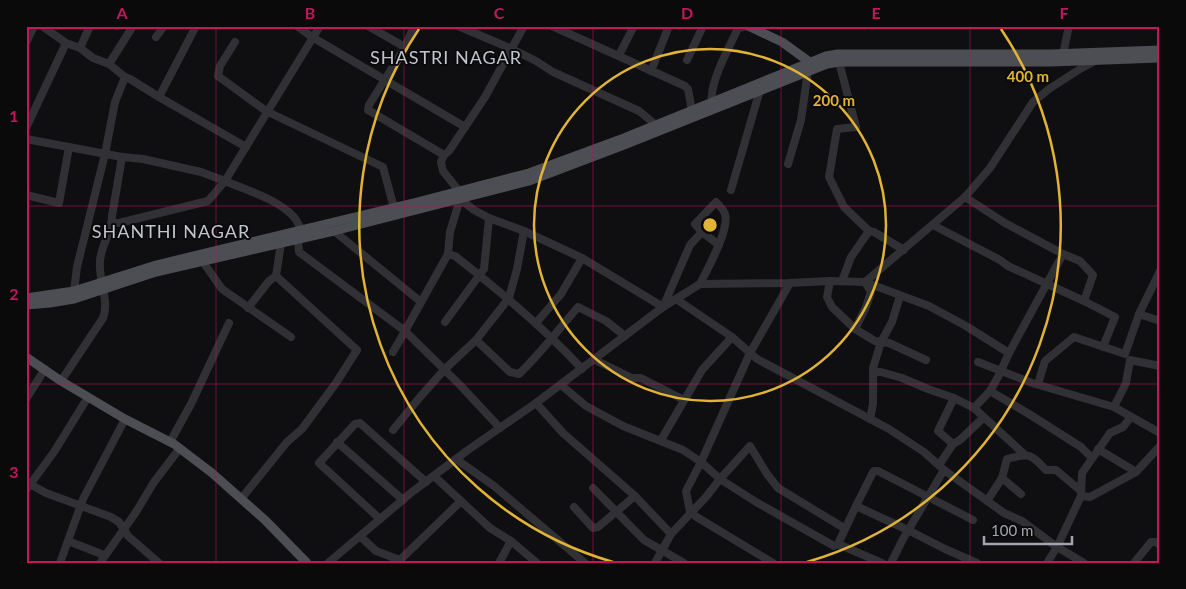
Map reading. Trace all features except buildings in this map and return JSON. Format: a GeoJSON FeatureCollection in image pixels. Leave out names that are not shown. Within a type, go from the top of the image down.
{"type":"FeatureCollection","features":[{"type":"Feature","properties":{"kind":"main road"},"geometry":{"type":"LineString","coordinates":[[748,26],[782,42],[811,68]]}},
{"type":"Feature","properties":{"kind":"main road"},"geometry":{"type":"LineString","coordinates":[[26,305],[74,298],[156,265],[334,231],[460,195],[529,173],[712,102],[827,64],[839,62],[1065,57],[1159,50]]}},
{"type":"Feature","properties":{"kind":"main road"},"geometry":{"type":"LineString","coordinates":[[26,298],[102,286],[280,243],[394,208],[546,175],[760,90],[811,68],[826,56],[838,54],[1065,57],[1099,60],[1159,50]]}},
{"type":"Feature","properties":{"kind":"main road"},"geometry":{"type":"LineString","coordinates":[[26,357],[88,397],[180,448],[242,499],[307,563]]}},
{"type":"Feature","properties":{"kind":"street"},"geometry":{"type":"LineString","coordinates":[[26,43],[34,26]]}},
{"type":"Feature","properties":{"kind":"street"},"geometry":{"type":"LineString","coordinates":[[80,48],[90,26]]}},
{"type":"Feature","properties":{"kind":"street"},"geometry":{"type":"LineString","coordinates":[[109,64],[133,26]]}},
{"type":"Feature","properties":{"kind":"street"},"geometry":{"type":"LineString","coordinates":[[156,37],[164,26]]}},
{"type":"Feature","properties":{"kind":"street"},"geometry":{"type":"LineString","coordinates":[[159,97],[196,26]]}},
{"type":"Feature","properties":{"kind":"street"},"geometry":{"type":"LineString","coordinates":[[297,26],[312,37],[465,127]]}},
{"type":"Feature","properties":{"kind":"street"},"geometry":{"type":"LineString","coordinates":[[112,223],[119,223],[208,201],[226,180],[320,26]]}},
{"type":"Feature","properties":{"kind":"street"},"geometry":{"type":"LineString","coordinates":[[368,26],[405,47]]}},
{"type":"Feature","properties":{"kind":"street"},"geometry":{"type":"LineString","coordinates":[[414,26],[405,47],[369,105],[368,110],[444,155]]}},
{"type":"Feature","properties":{"kind":"street"},"geometry":{"type":"LineString","coordinates":[[458,26],[512,49],[553,72],[639,111],[656,125]]}},
{"type":"Feature","properties":{"kind":"street"},"geometry":{"type":"LineString","coordinates":[[524,26],[485,97],[449,151],[444,155],[441,162],[444,171],[460,195],[474,210],[582,258],[663,307]]}},
{"type":"Feature","properties":{"kind":"street"},"geometry":{"type":"LineString","coordinates":[[552,26],[688,89],[692,110]]}},
{"type":"Feature","properties":{"kind":"street"},"geometry":{"type":"LineString","coordinates":[[620,56],[634,26]]}},
{"type":"Feature","properties":{"kind":"street"},"geometry":{"type":"LineString","coordinates":[[650,71],[669,26]]}},
{"type":"Feature","properties":{"kind":"street"},"geometry":{"type":"LineString","coordinates":[[687,60],[703,26]]}},
{"type":"Feature","properties":{"kind":"street"},"geometry":{"type":"LineString","coordinates":[[712,102],[711,94],[738,28],[748,26]]}},
{"type":"Feature","properties":{"kind":"street"},"geometry":{"type":"LineString","coordinates":[[1065,57],[1069,26]]}},
{"type":"Feature","properties":{"kind":"street"},"geometry":{"type":"LineString","coordinates":[[45,27],[66,43],[80,48],[93,58],[109,64],[125,77],[130,78],[159,97],[246,147]]}},
{"type":"Feature","properties":{"kind":"street"},"geometry":{"type":"LineString","coordinates":[[235,42],[220,66],[218,76],[267,111],[383,167],[394,208]]}},
{"type":"Feature","properties":{"kind":"street"},"geometry":{"type":"LineString","coordinates":[[26,128],[66,43]]}},
{"type":"Feature","properties":{"kind":"street"},"geometry":{"type":"LineString","coordinates":[[865,282],[965,197],[990,168],[1034,102],[1056,84],[1099,60]]}},
{"type":"Feature","properties":{"kind":"street"},"geometry":{"type":"LineString","coordinates":[[839,62],[856,127],[837,129],[830,177],[844,207],[869,231],[874,232],[904,250]]}},
{"type":"Feature","properties":{"kind":"street"},"geometry":{"type":"LineString","coordinates":[[788,164],[801,120],[811,68]]}},
{"type":"Feature","properties":{"kind":"street"},"geometry":{"type":"LineString","coordinates":[[74,291],[77,267],[105,154],[115,102],[125,77]]}},
{"type":"Feature","properties":{"kind":"street"},"geometry":{"type":"LineString","coordinates":[[731,190],[760,90]]}},
{"type":"Feature","properties":{"kind":"street"},"geometry":{"type":"LineString","coordinates":[[26,139],[122,157],[143,159],[192,170],[226,180],[278,204],[295,217],[301,236],[299,252],[405,330],[445,369],[500,428]]}},
{"type":"Feature","properties":{"kind":"street"},"geometry":{"type":"LineString","coordinates":[[26,195],[59,203],[69,147]]}},
{"type":"Feature","properties":{"kind":"street"},"geometry":{"type":"LineString","coordinates":[[61,381],[107,309],[102,286],[100,260],[112,223],[122,157]]}},
{"type":"Feature","properties":{"kind":"street"},"geometry":{"type":"LineString","coordinates":[[393,352],[448,254],[450,232],[460,195]]}},
{"type":"Feature","properties":{"kind":"street"},"geometry":{"type":"LineString","coordinates":[[965,197],[1005,223],[1080,261],[1093,275],[1084,301]]}},
{"type":"Feature","properties":{"kind":"street"},"geometry":{"type":"LineString","coordinates":[[700,284],[719,245],[726,219],[725,213],[716,202],[695,224],[719,245]]}},
{"type":"Feature","properties":{"kind":"street"},"geometry":{"type":"LineString","coordinates":[[445,322],[484,269],[489,218]]}},
{"type":"Feature","properties":{"kind":"street"},"geometry":{"type":"LineString","coordinates":[[933,225],[1008,266],[1115,317],[1103,347]]}},
{"type":"Feature","properties":{"kind":"street"},"geometry":{"type":"LineString","coordinates":[[334,231],[421,302]]}},
{"type":"Feature","properties":{"kind":"street"},"geometry":{"type":"LineString","coordinates":[[394,430],[445,369],[476,340],[509,298],[524,231]]}},
{"type":"Feature","properties":{"kind":"street"},"geometry":{"type":"LineString","coordinates":[[842,281],[851,256],[869,231]]}},
{"type":"Feature","properties":{"kind":"street"},"geometry":{"type":"LineString","coordinates":[[663,307],[690,245],[702,232]]}},
{"type":"Feature","properties":{"kind":"street"},"geometry":{"type":"LineString","coordinates":[[248,308],[269,281],[276,276],[280,243]]}},
{"type":"Feature","properties":{"kind":"street"},"geometry":{"type":"LineString","coordinates":[[448,254],[454,256],[509,298],[554,338],[582,369]]}},
{"type":"Feature","properties":{"kind":"street"},"geometry":{"type":"LineString","coordinates":[[974,408],[990,391],[1009,352],[1063,254]]}},
{"type":"Feature","properties":{"kind":"street"},"geometry":{"type":"LineString","coordinates":[[536,323],[561,294],[582,258]]}},
{"type":"Feature","properties":{"kind":"street"},"geometry":{"type":"LineString","coordinates":[[203,262],[222,289],[291,337]]}},
{"type":"Feature","properties":{"kind":"street"},"geometry":{"type":"LineString","coordinates":[[1114,407],[1126,383],[1128,357],[1139,314],[1160,271]]}},
{"type":"Feature","properties":{"kind":"street"},"geometry":{"type":"LineString","coordinates":[[242,499],[287,442],[302,429],[357,350],[276,276]]}},
{"type":"Feature","properties":{"kind":"street"},"geometry":{"type":"LineString","coordinates":[[328,563],[403,500],[456,459],[536,404],[663,307],[700,284],[790,283],[830,280],[865,282],[930,306],[1009,352]]}},
{"type":"Feature","properties":{"kind":"street"},"geometry":{"type":"LineString","coordinates":[[830,280],[828,297],[832,307],[855,329],[875,340],[889,343],[926,360]]}},
{"type":"Feature","properties":{"kind":"street"},"geometry":{"type":"LineString","coordinates":[[855,329],[866,307],[870,292],[865,282]]}},
{"type":"Feature","properties":{"kind":"street"},"geometry":{"type":"LineString","coordinates":[[773,563],[690,512],[686,491],[750,353],[790,283]]}},
{"type":"Feature","properties":{"kind":"street"},"geometry":{"type":"LineString","coordinates":[[870,419],[874,404],[874,368],[881,342],[892,322],[900,296]]}},
{"type":"Feature","properties":{"kind":"street"},"geometry":{"type":"LineString","coordinates":[[676,298],[732,337],[750,353],[813,390],[889,429],[924,452],[942,468],[1004,513],[1022,521],[1057,547],[1084,563]]}},
{"type":"Feature","properties":{"kind":"street"},"geometry":{"type":"LineString","coordinates":[[476,340],[510,372],[519,374],[554,338],[578,307],[606,321],[625,336]]}},
{"type":"Feature","properties":{"kind":"street"},"geometry":{"type":"LineString","coordinates":[[1139,314],[1160,320]]}},
{"type":"Feature","properties":{"kind":"street"},"geometry":{"type":"LineString","coordinates":[[170,442],[191,404],[228,323]]}},
{"type":"Feature","properties":{"kind":"street"},"geometry":{"type":"LineString","coordinates":[[661,440],[702,370],[732,337]]}},
{"type":"Feature","properties":{"kind":"street"},"geometry":{"type":"LineString","coordinates":[[1038,384],[1045,361],[1074,338],[1160,366]]}},
{"type":"Feature","properties":{"kind":"street"},"geometry":{"type":"LineString","coordinates":[[595,360],[632,378],[641,378],[684,400]]}},
{"type":"Feature","properties":{"kind":"street"},"geometry":{"type":"LineString","coordinates":[[978,362],[1032,383],[1114,407],[1160,433]]}},
{"type":"Feature","properties":{"kind":"street"},"geometry":{"type":"LineString","coordinates":[[26,399],[45,370]]}},
{"type":"Feature","properties":{"kind":"street"},"geometry":{"type":"LineString","coordinates":[[874,372],[902,378],[954,398],[974,408],[982,418],[1024,454],[1035,459],[1046,470],[1056,470],[1081,493],[1090,497],[1136,472],[1160,446]]}},
{"type":"Feature","properties":{"kind":"street"},"geometry":{"type":"LineString","coordinates":[[560,385],[586,406],[623,426],[683,450],[701,462],[720,479],[756,502],[834,546],[838,544],[882,563]]}},
{"type":"Feature","properties":{"kind":"street"},"geometry":{"type":"LineString","coordinates":[[990,391],[1081,447],[1092,458]]}},
{"type":"Feature","properties":{"kind":"street"},"geometry":{"type":"LineString","coordinates":[[88,397],[54,452],[28,485],[46,494],[111,516],[119,522],[128,536],[154,561]]}},
{"type":"Feature","properties":{"kind":"street"},"geometry":{"type":"LineString","coordinates":[[953,444],[938,431],[954,398]]}},
{"type":"Feature","properties":{"kind":"street"},"geometry":{"type":"LineString","coordinates":[[536,404],[563,433],[635,496],[671,534]]}},
{"type":"Feature","properties":{"kind":"street"},"geometry":{"type":"LineString","coordinates":[[1046,563],[1057,547],[1081,493],[1082,473],[1110,433],[1123,427],[1131,417]]}},
{"type":"Feature","properties":{"kind":"street"},"geometry":{"type":"LineString","coordinates":[[891,563],[928,497],[953,444],[960,440],[982,418]]}},
{"type":"Feature","properties":{"kind":"street"},"geometry":{"type":"LineString","coordinates":[[60,563],[80,506],[126,419]]}},
{"type":"Feature","properties":{"kind":"street"},"geometry":{"type":"LineString","coordinates":[[380,519],[319,464],[355,424],[360,423],[426,482]]}},
{"type":"Feature","properties":{"kind":"street"},"geometry":{"type":"LineString","coordinates":[[337,442],[403,500]]}},
{"type":"Feature","properties":{"kind":"street"},"geometry":{"type":"LineString","coordinates":[[655,563],[671,534],[750,446],[778,488],[844,528]]}},
{"type":"Feature","properties":{"kind":"street"},"geometry":{"type":"LineString","coordinates":[[100,563],[154,482],[180,448]]}},
{"type":"Feature","properties":{"kind":"street"},"geometry":{"type":"LineString","coordinates":[[1098,449],[1136,472]]}},
{"type":"Feature","properties":{"kind":"street"},"geometry":{"type":"LineString","coordinates":[[987,500],[1002,478],[1007,459],[1024,454]]}},
{"type":"Feature","properties":{"kind":"street"},"geometry":{"type":"LineString","coordinates":[[456,459],[494,486],[585,563]]}},
{"type":"Feature","properties":{"kind":"street"},"geometry":{"type":"LineString","coordinates":[[838,544],[844,528],[872,474],[878,471],[973,520]]}},
{"type":"Feature","properties":{"kind":"street"},"geometry":{"type":"LineString","coordinates":[[434,476],[490,528],[511,541],[535,562]]}},
{"type":"Feature","properties":{"kind":"street"},"geometry":{"type":"LineString","coordinates":[[1002,478],[1021,494]]}},
{"type":"Feature","properties":{"kind":"street"},"geometry":{"type":"LineString","coordinates":[[593,488],[644,540],[684,563]]}},
{"type":"Feature","properties":{"kind":"street"},"geometry":{"type":"LineString","coordinates":[[574,508],[593,528],[598,527],[635,496]]}},
{"type":"Feature","properties":{"kind":"street"},"geometry":{"type":"LineString","coordinates":[[360,536],[376,552],[400,560],[461,501]]}},
{"type":"Feature","properties":{"kind":"street"},"geometry":{"type":"LineString","coordinates":[[856,506],[908,530],[945,550],[977,563]]}},
{"type":"Feature","properties":{"kind":"street"},"geometry":{"type":"LineString","coordinates":[[68,541],[104,555]]}},
{"type":"Feature","properties":{"kind":"street"},"geometry":{"type":"LineString","coordinates":[[499,563],[511,541]]}},
{"type":"Feature","properties":{"kind":"street"},"geometry":{"type":"LineString","coordinates":[[1134,563],[1151,542],[1156,542],[1160,545]]}},
{"type":"Feature","properties":{"kind":"district","name":"SHASTRI NAGAR"},"geometry":{"type":"Point","coordinates":[446,58]}},
{"type":"Feature","properties":{"kind":"district","name":"SHANTHI NAGAR"},"geometry":{"type":"Point","coordinates":[171,232]}}]}
